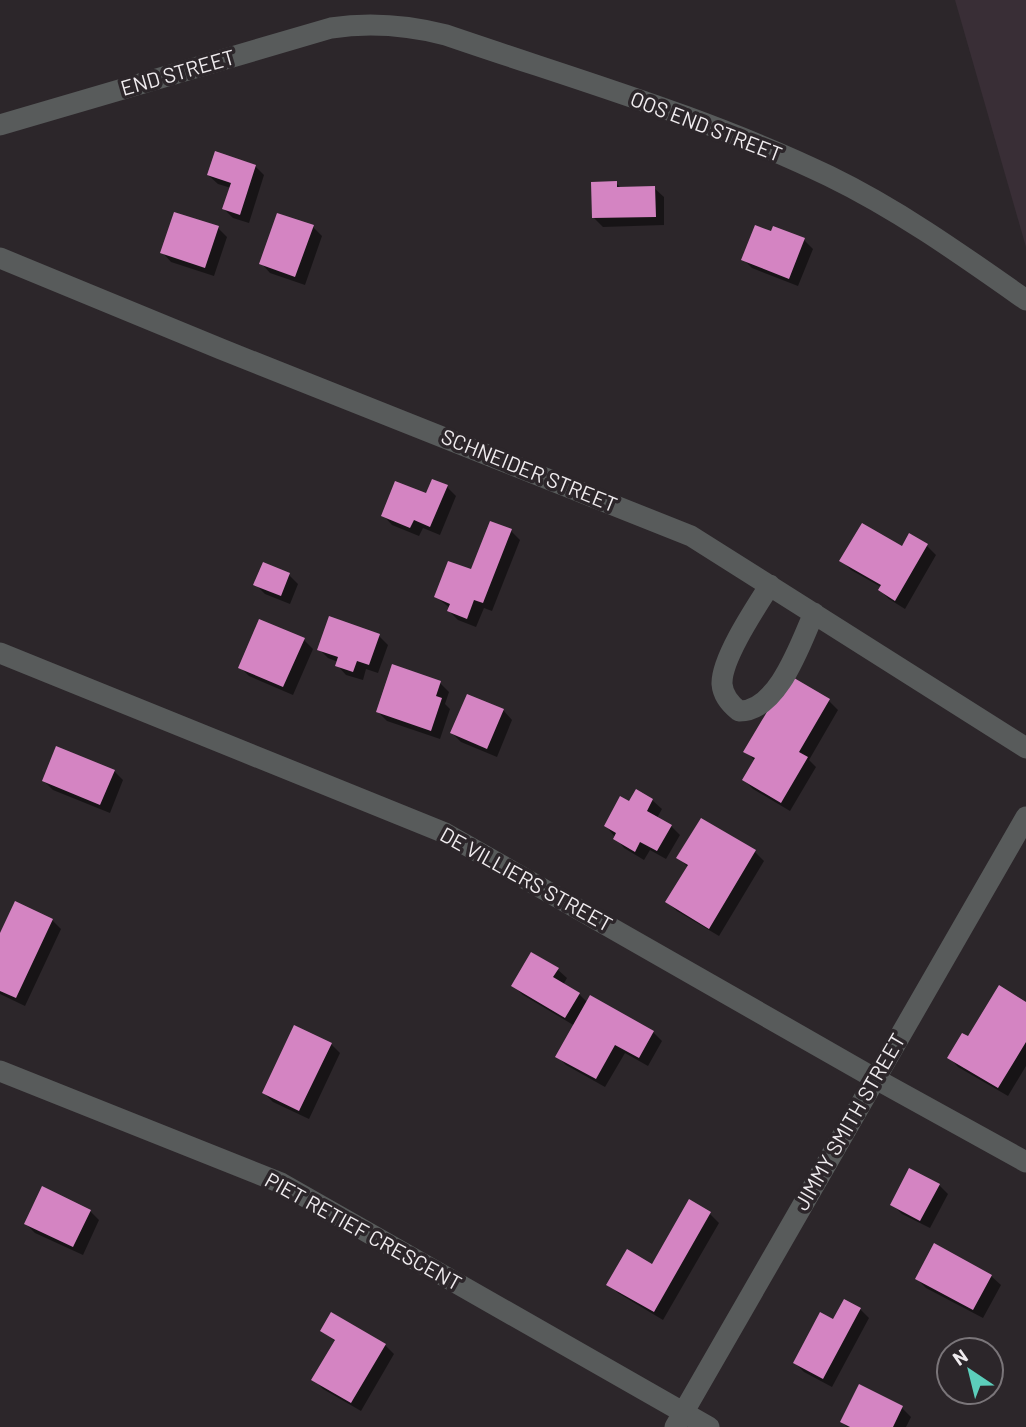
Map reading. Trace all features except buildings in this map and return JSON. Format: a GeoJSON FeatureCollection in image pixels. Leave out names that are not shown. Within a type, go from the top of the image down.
{"type":"FeatureCollection","features":[{"type":"Feature","properties":{"kind":"street","name":"END STREET"},"geometry":{"type":"LineString","coordinates":[[0,125],[331,28],[358,24]]}},
{"type":"Feature","properties":{"kind":"street","name":"OOS END STREET"},"geometry":{"type":"LineString","coordinates":[[358,24],[407,27],[446,35],[768,149],[830,177],[888,208],[945,243],[1026,300]]}},
{"type":"Feature","properties":{"kind":"street","name":"SCHNEIDER STREET"},"geometry":{"type":"LineString","coordinates":[[0,258],[221,349],[674,528],[711,546],[1026,747]]}},
{"type":"Feature","properties":{"kind":"street"},"geometry":{"type":"LineString","coordinates":[[770,585],[741,634],[723,677],[722,687],[726,699],[739,711],[754,709],[770,696],[788,671],[814,613]]}},
{"type":"Feature","properties":{"kind":"street","name":"DE VILLIERS STREET"},"geometry":{"type":"LineString","coordinates":[[0,653],[445,833],[1026,1162]]}},
{"type":"Feature","properties":{"kind":"street","name":"JIMMY SMITH STREET"},"geometry":{"type":"LineString","coordinates":[[679,1420],[1026,817]]}},
{"type":"Feature","properties":{"kind":"street","name":"PIET RETIEF CRESCENT"},"geometry":{"type":"LineString","coordinates":[[0,1071],[281,1183],[679,1420],[709,1427]]}},
{"type":"Feature","properties":{"kind":"shaded area"},"geometry":{"type":"Polygon","coordinates":[[[955,0],[1026,0],[1026,247],[955,0]]]}}]}
